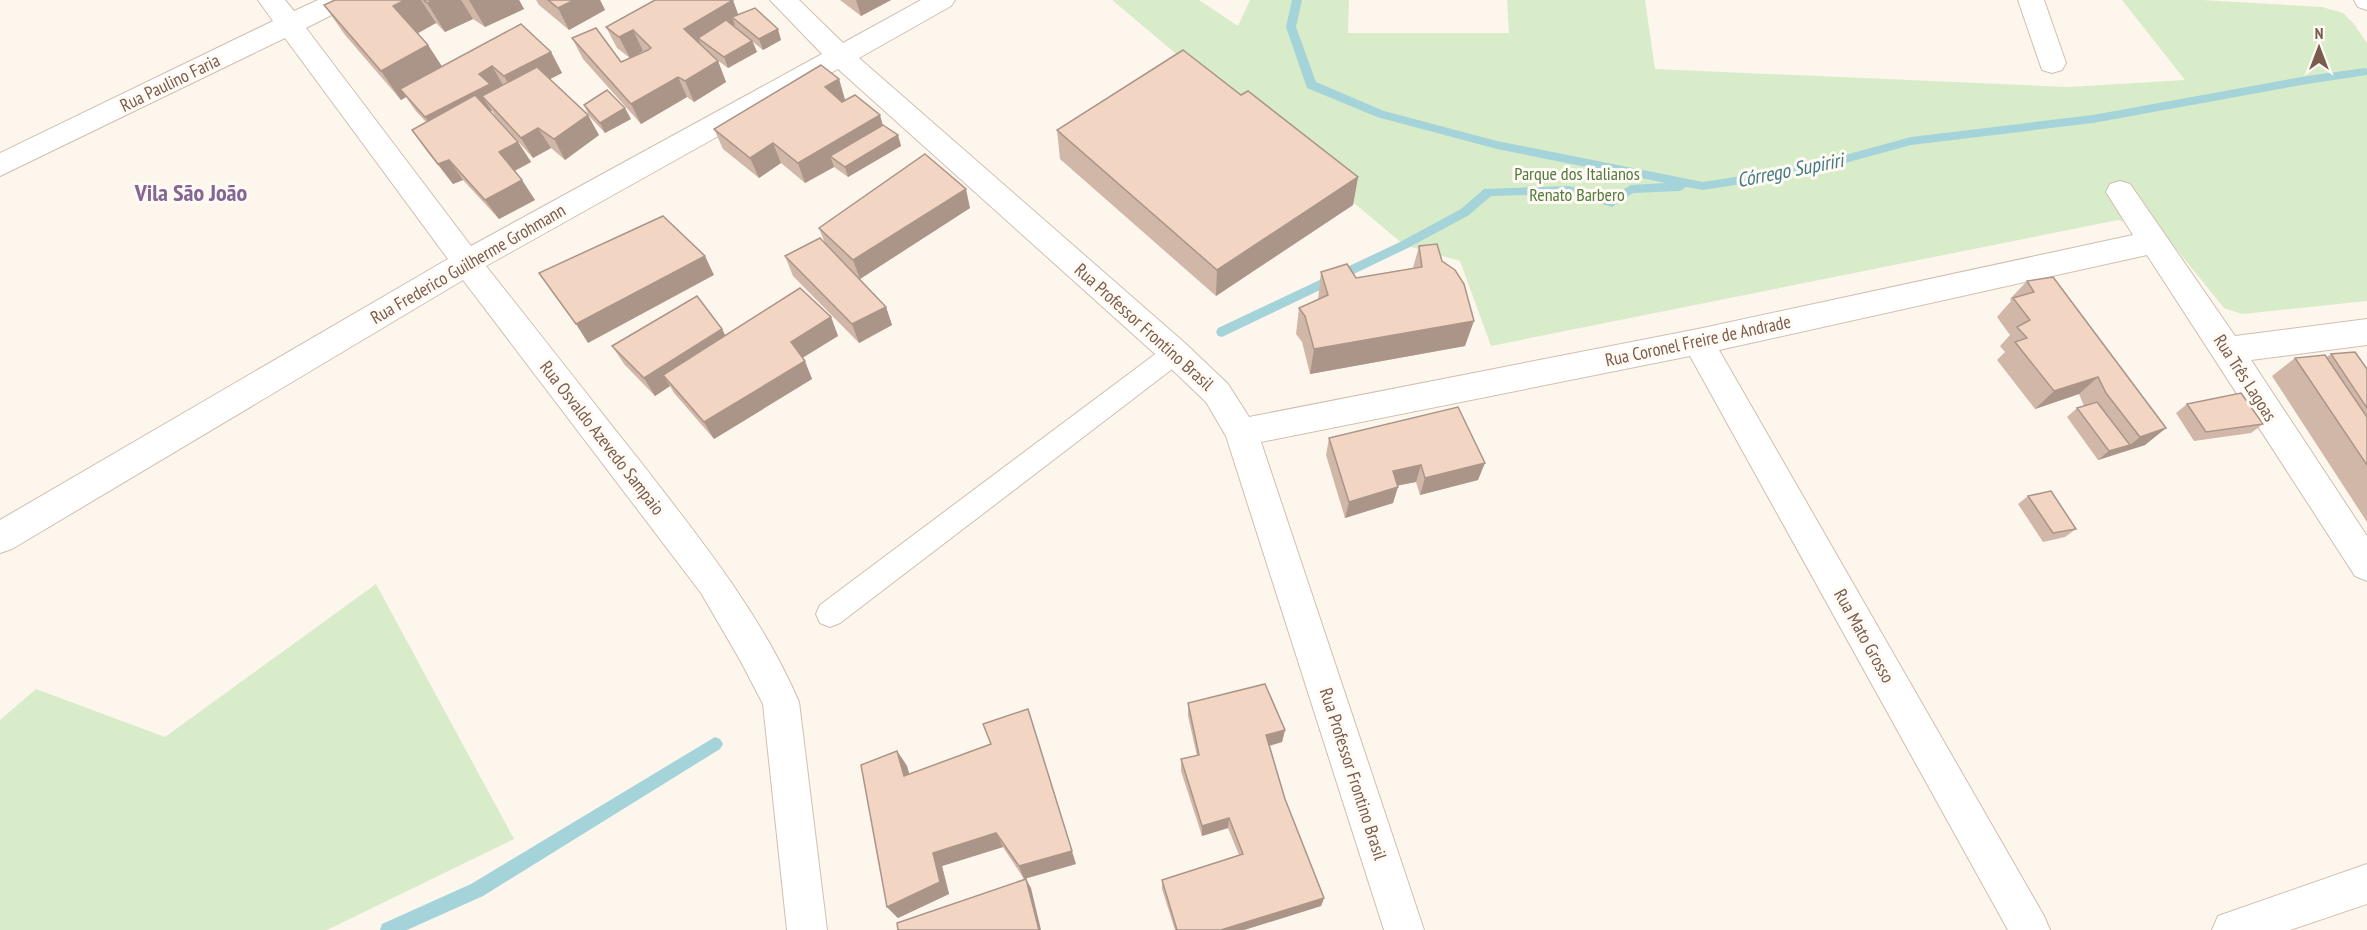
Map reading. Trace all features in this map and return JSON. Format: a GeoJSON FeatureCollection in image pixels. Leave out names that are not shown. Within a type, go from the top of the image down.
{"type":"FeatureCollection","features":[{"type":"Feature","properties":{"kind":"street","name":"Rua Osvaldo Azevedo Sampaio"},"geometry":{"type":"LineString","coordinates":[[271,0],[467,263],[713,582],[753,648],[781,702],[807,930]]}},
{"type":"Feature","properties":{"kind":"street","name":"Rua Paulino Faria"},"geometry":{"type":"LineString","coordinates":[[0,165],[340,0]]}},
{"type":"Feature","properties":{"kind":"street","name":"Rua Professor Frontino Brasil"},"geometry":{"type":"LineString","coordinates":[[783,0],[840,56],[1217,393],[1241,432],[1404,930]]}},
{"type":"Feature","properties":{"kind":"street","name":"Rua Frederico Guilherme Grohmann"},"geometry":{"type":"LineString","coordinates":[[0,538],[467,263],[942,0]]}},
{"type":"Feature","properties":{"kind":"street"},"geometry":{"type":"LineString","coordinates":[[2031,0],[2052,63]]}},
{"type":"Feature","properties":{"kind":"street","name":"Rua Três Lagoas"},"geometry":{"type":"LineString","coordinates":[[2120,192],[2227,350],[2367,565]]}},
{"type":"Feature","properties":{"kind":"street","name":"Rua Coronel Freire de Andrade"},"geometry":{"type":"LineString","coordinates":[[1241,432],[1698,342],[2153,242]]}},
{"type":"Feature","properties":{"kind":"street"},"geometry":{"type":"LineString","coordinates":[[2227,350],[2367,332]]}},
{"type":"Feature","properties":{"kind":"street","name":"Rua Mato Grosso"},"geometry":{"type":"LineString","coordinates":[[1698,342],[2030,930]]}},
{"type":"Feature","properties":{"kind":"street"},"geometry":{"type":"LineString","coordinates":[[2232,930],[2367,884]]}},
{"type":"Feature","properties":{"kind":"lane"},"geometry":{"type":"LineString","coordinates":[[830,614],[1174,353]]}},
{"type":"Feature","properties":{"kind":"green space","name":"Parque dos Italianos Renato Barbero"},"geometry":{"type":"Polygon","coordinates":[[[1112,0],[1199,0],[1238,26],[1250,0],[1349,0],[1348,33],[1509,33],[1507,0],[1645,0],[1655,69],[2068,87],[2185,80],[2122,0],[2202,0],[2322,7],[2343,13],[2367,43],[2367,301],[2242,314],[2224,308],[2165,235],[2118,220],[1491,346],[1460,261],[1404,245],[1112,0]]]}},
{"type":"Feature","properties":{"kind":"green space"},"geometry":{"type":"Polygon","coordinates":[[[376,584],[514,839],[327,930],[0,930],[0,720],[36,689],[165,737],[376,584]]]}},
{"type":"Feature","properties":{"kind":"building"},"geometry":{"type":"Polygon","coordinates":[[[335,0],[405,0],[393,6],[428,45],[381,71],[324,5],[335,0]]]}},
{"type":"Feature","properties":{"kind":"building"},"geometry":{"type":"Polygon","coordinates":[[[548,0],[574,0],[558,8],[548,0]]]}},
{"type":"Feature","properties":{"kind":"building"},"geometry":{"type":"Polygon","coordinates":[[[655,0],[733,0],[684,29],[718,61],[685,81],[678,77],[631,104],[572,38],[596,28],[621,62],[648,50],[651,48],[633,30],[619,37],[606,27],[655,0]]]}},
{"type":"Feature","properties":{"kind":"building"},"geometry":{"type":"Polygon","coordinates":[[[755,8],[778,29],[759,39],[732,17],[755,8]]]}},
{"type":"Feature","properties":{"kind":"building"},"geometry":{"type":"Polygon","coordinates":[[[726,20],[752,41],[724,57],[698,38],[726,20]]]}},
{"type":"Feature","properties":{"kind":"building"},"geometry":{"type":"Polygon","coordinates":[[[521,24],[551,52],[504,76],[492,66],[479,74],[490,84],[425,117],[400,89],[521,24]]]}},
{"type":"Feature","properties":{"kind":"building"},"geometry":{"type":"Polygon","coordinates":[[[1183,50],[1241,95],[1248,91],[1358,177],[1217,270],[1057,130],[1183,50]]]}},
{"type":"Feature","properties":{"kind":"building"},"geometry":{"type":"Polygon","coordinates":[[[821,65],[839,79],[825,87],[842,102],[855,95],[880,115],[798,163],[773,143],[750,158],[714,129],[821,65]]]}},
{"type":"Feature","properties":{"kind":"building"},"geometry":{"type":"Polygon","coordinates":[[[537,67],[588,115],[554,139],[538,128],[521,138],[482,96],[537,67]]]}},
{"type":"Feature","properties":{"kind":"building"},"geometry":{"type":"Polygon","coordinates":[[[607,90],[625,108],[600,123],[584,105],[607,90]]]}},
{"type":"Feature","properties":{"kind":"building"},"geometry":{"type":"Polygon","coordinates":[[[475,95],[518,142],[499,152],[522,180],[485,200],[449,160],[438,164],[412,130],[475,95]]]}},
{"type":"Feature","properties":{"kind":"building"},"geometry":{"type":"Polygon","coordinates":[[[883,125],[898,135],[845,167],[830,156],[883,125]]]}},
{"type":"Feature","properties":{"kind":"building"},"geometry":{"type":"Polygon","coordinates":[[[925,154],[966,189],[853,260],[819,228],[925,154]]]}},
{"type":"Feature","properties":{"kind":"building"},"geometry":{"type":"Polygon","coordinates":[[[663,216],[705,256],[576,324],[539,273],[663,216]]]}},
{"type":"Feature","properties":{"kind":"building"},"geometry":{"type":"Polygon","coordinates":[[[820,238],[886,307],[852,324],[785,256],[820,238]]]}},
{"type":"Feature","properties":{"kind":"building"},"geometry":{"type":"Polygon","coordinates":[[[1437,244],[1442,261],[1455,270],[1464,284],[1474,321],[1314,349],[1305,316],[1299,308],[1328,295],[1321,272],[1347,264],[1356,278],[1422,267],[1419,246],[1437,244]]]}},
{"type":"Feature","properties":{"kind":"building"},"geometry":{"type":"Polygon","coordinates":[[[2053,277],[2166,428],[2140,437],[2106,393],[2098,377],[2054,391],[2015,342],[2027,338],[2017,327],[2030,320],[2013,298],[2034,292],[2027,281],[2053,277]]]}},
{"type":"Feature","properties":{"kind":"building"},"geometry":{"type":"Polygon","coordinates":[[[800,288],[831,317],[791,342],[805,361],[704,422],[663,375],[800,288]]]}},
{"type":"Feature","properties":{"kind":"building"},"geometry":{"type":"Polygon","coordinates":[[[697,296],[722,329],[644,378],[612,346],[697,296]]]}},
{"type":"Feature","properties":{"kind":"building"},"geometry":{"type":"Polygon","coordinates":[[[2355,352],[2367,369],[2367,408],[2331,354],[2355,352]]]}},
{"type":"Feature","properties":{"kind":"building"},"geometry":{"type":"Polygon","coordinates":[[[2325,355],[2367,417],[2367,465],[2295,358],[2325,355]]]}},
{"type":"Feature","properties":{"kind":"building"},"geometry":{"type":"Polygon","coordinates":[[[2241,393],[2263,424],[2206,432],[2187,404],[2241,393]]]}},
{"type":"Feature","properties":{"kind":"building"},"geometry":{"type":"Polygon","coordinates":[[[2097,402],[2130,445],[2109,451],[2077,408],[2097,402]]]}},
{"type":"Feature","properties":{"kind":"building"},"geometry":{"type":"Polygon","coordinates":[[[1458,407],[1485,463],[1425,478],[1421,465],[1393,471],[1398,487],[1349,502],[1329,438],[1458,407]]]}},
{"type":"Feature","properties":{"kind":"building"},"geometry":{"type":"Polygon","coordinates":[[[2051,491],[2076,529],[2053,533],[2028,496],[2051,491]]]}},
{"type":"Feature","properties":{"kind":"building"},"geometry":{"type":"Polygon","coordinates":[[[1265,684],[1285,730],[1266,735],[1285,799],[1324,898],[1221,930],[1177,930],[1162,880],[1243,854],[1229,818],[1202,826],[1181,759],[1199,755],[1188,703],[1265,684]]]}},
{"type":"Feature","properties":{"kind":"building"},"geometry":{"type":"Polygon","coordinates":[[[1028,709],[1072,851],[1019,866],[996,833],[933,853],[940,882],[887,907],[861,765],[897,751],[904,776],[991,744],[983,724],[1028,709]]]}},
{"type":"Feature","properties":{"kind":"building"},"geometry":{"type":"Polygon","coordinates":[[[1026,879],[1039,930],[898,930],[897,923],[1026,879]]]}},
{"type":"Feature","properties":{"kind":"waterway","name":"Córrego Supiriri"},"geometry":{"type":"LineString","coordinates":[[1297,0],[1291,27],[1311,85],[1381,114],[1497,145],[1703,186],[1805,170],[1911,141],[2093,119],[2307,80],[2365,72]]}},
{"type":"Feature","properties":{"kind":"waterway"},"geometry":{"type":"LineString","coordinates":[[1222,332],[1404,245],[1465,212],[1488,192],[1569,190],[1612,202],[1631,189],[1680,187]]}},
{"type":"Feature","properties":{"kind":"waterway"},"geometry":{"type":"LineString","coordinates":[[388,930],[477,890],[715,744]]}},
{"type":"Feature","properties":{"kind":"district","name":"Vila São João"},"geometry":{"type":"Point","coordinates":[191,193]}}]}
